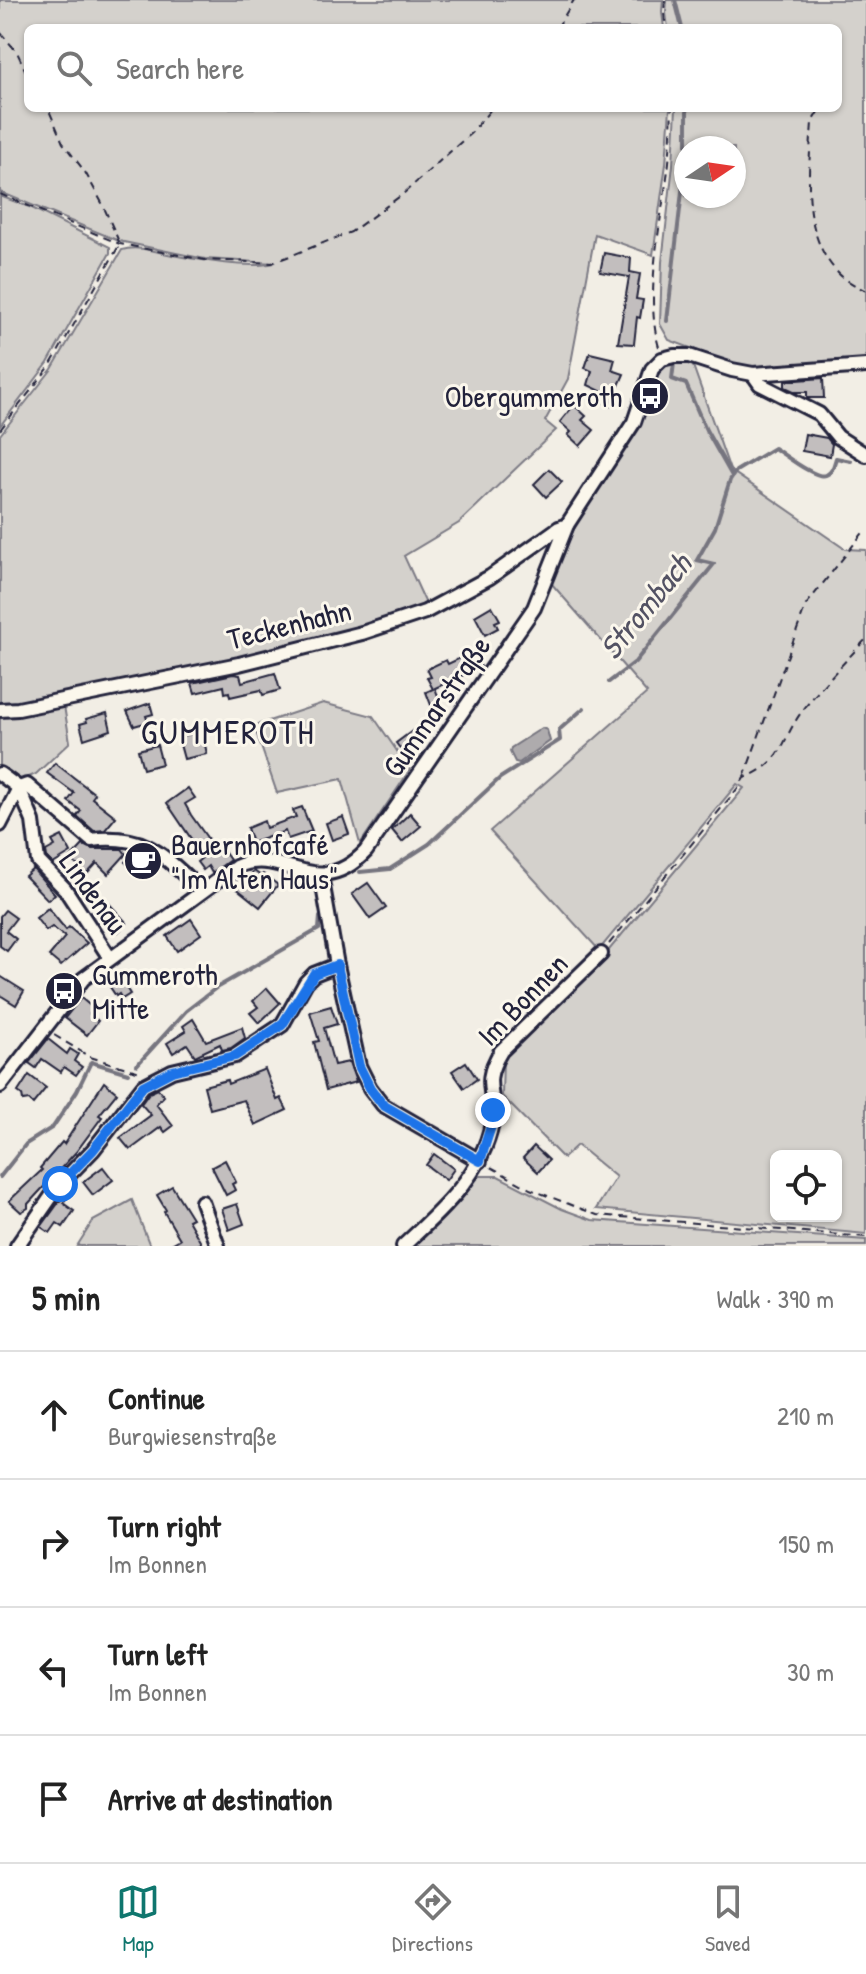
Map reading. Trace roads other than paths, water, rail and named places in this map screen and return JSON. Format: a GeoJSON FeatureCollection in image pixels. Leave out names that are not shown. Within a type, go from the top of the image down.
{"type":"FeatureCollection","features":[{"type":"Feature","properties":{"kind":"street","name":"Gummarstraße"},"geometry":{"type":"LineString","coordinates":[[321,875],[355,864],[366,851],[534,608],[567,525],[634,422],[652,369],[662,359],[689,356],[753,374]]}},
{"type":"Feature","properties":{"kind":"street"},"geometry":{"type":"LineString","coordinates":[[753,374],[866,366]]}},
{"type":"Feature","properties":{"kind":"street"},"geometry":{"type":"LineString","coordinates":[[753,374],[760,384],[819,414],[838,437],[866,455]]}},
{"type":"Feature","properties":{"kind":"street","name":"Teckenhahn"},"geometry":{"type":"LineString","coordinates":[[0,710],[18,709],[239,664],[374,629],[425,612],[490,577],[567,525]]}},
{"type":"Feature","properties":{"kind":"street"},"geometry":{"type":"LineString","coordinates":[[0,774],[19,788]]}},
{"type":"Feature","properties":{"kind":"street"},"geometry":{"type":"LineString","coordinates":[[0,825],[19,788],[27,785],[91,840],[110,837],[150,846],[202,891]]}},
{"type":"Feature","properties":{"kind":"street","name":"Lindenau"},"geometry":{"type":"LineString","coordinates":[[19,788],[33,821],[38,861],[65,889],[110,958]]}},
{"type":"Feature","properties":{"kind":"street"},"geometry":{"type":"LineString","coordinates":[[0,1086],[83,979],[202,891],[249,861],[258,860],[321,875],[359,1066],[370,1088],[383,1105],[480,1161],[470,1178],[403,1246]]}},
{"type":"Feature","properties":{"kind":"street","name":"Im Bonnen"},"geometry":{"type":"LineString","coordinates":[[480,1161],[492,1123],[489,1080],[492,1066],[501,1051],[601,954]]}},
{"type":"Feature","properties":{"kind":"street"},"geometry":{"type":"LineString","coordinates":[[17,1246],[60,1184],[93,1150],[143,1086],[172,1071],[235,1056],[282,1025],[314,974],[337,965]]}},
{"type":"Feature","properties":{"kind":"street"},"geometry":{"type":"LineString","coordinates":[[202,1202],[218,1246]]}},
{"type":"Feature","properties":{"kind":"waterway"},"geometry":{"type":"LineString","coordinates":[[675,0],[681,24]]}},
{"type":"Feature","properties":{"kind":"waterway"},"geometry":{"type":"LineString","coordinates":[[687,112],[687,136]]}},
{"type":"Feature","properties":{"kind":"waterway"},"geometry":{"type":"LineString","coordinates":[[667,321],[680,208]]}},
{"type":"Feature","properties":{"kind":"waterway"},"geometry":{"type":"LineString","coordinates":[[674,363],[672,379],[686,384],[706,430],[732,476]]}},
{"type":"Feature","properties":{"kind":"waterway","name":"Strombach"},"geometry":{"type":"LineString","coordinates":[[609,682],[635,662],[714,564],[697,560],[715,528],[730,480],[736,471],[774,448],[821,476],[830,472],[836,458],[851,461]]}},
{"type":"Feature","properties":{"kind":"waterway","name":"Strombach"},"geometry":{"type":"LineString","coordinates":[[360,872],[390,869],[429,844],[500,778],[560,740],[559,730],[584,708]]}},
{"type":"Feature","properties":{"kind":"waterway","name":"Strombach"},"geometry":{"type":"LineString","coordinates":[[137,1065],[186,1011],[216,988],[319,929],[320,917]]}},
{"type":"Feature","properties":{"kind":"waterway","name":"Strombach"},"geometry":{"type":"LineString","coordinates":[[0,1177],[26,1144],[53,1127],[77,1091],[91,1062],[128,1073]]}},
{"type":"Feature","properties":{"kind":"place","name":"Obergummeroth"},"geometry":{"type":"Point","coordinates":[650,396]}},
{"type":"Feature","properties":{"kind":"place","name":"Bauernhofcafé \"Im Alten Haus\""},"geometry":{"type":"Point","coordinates":[143,861]}},
{"type":"Feature","properties":{"kind":"place","name":"Gummeroth Mitte"},"geometry":{"type":"Point","coordinates":[64,991]}},
{"type":"Feature","properties":{"kind":"district","name":"GUMMEROTH"},"geometry":{"type":"Point","coordinates":[228,732]}}]}
